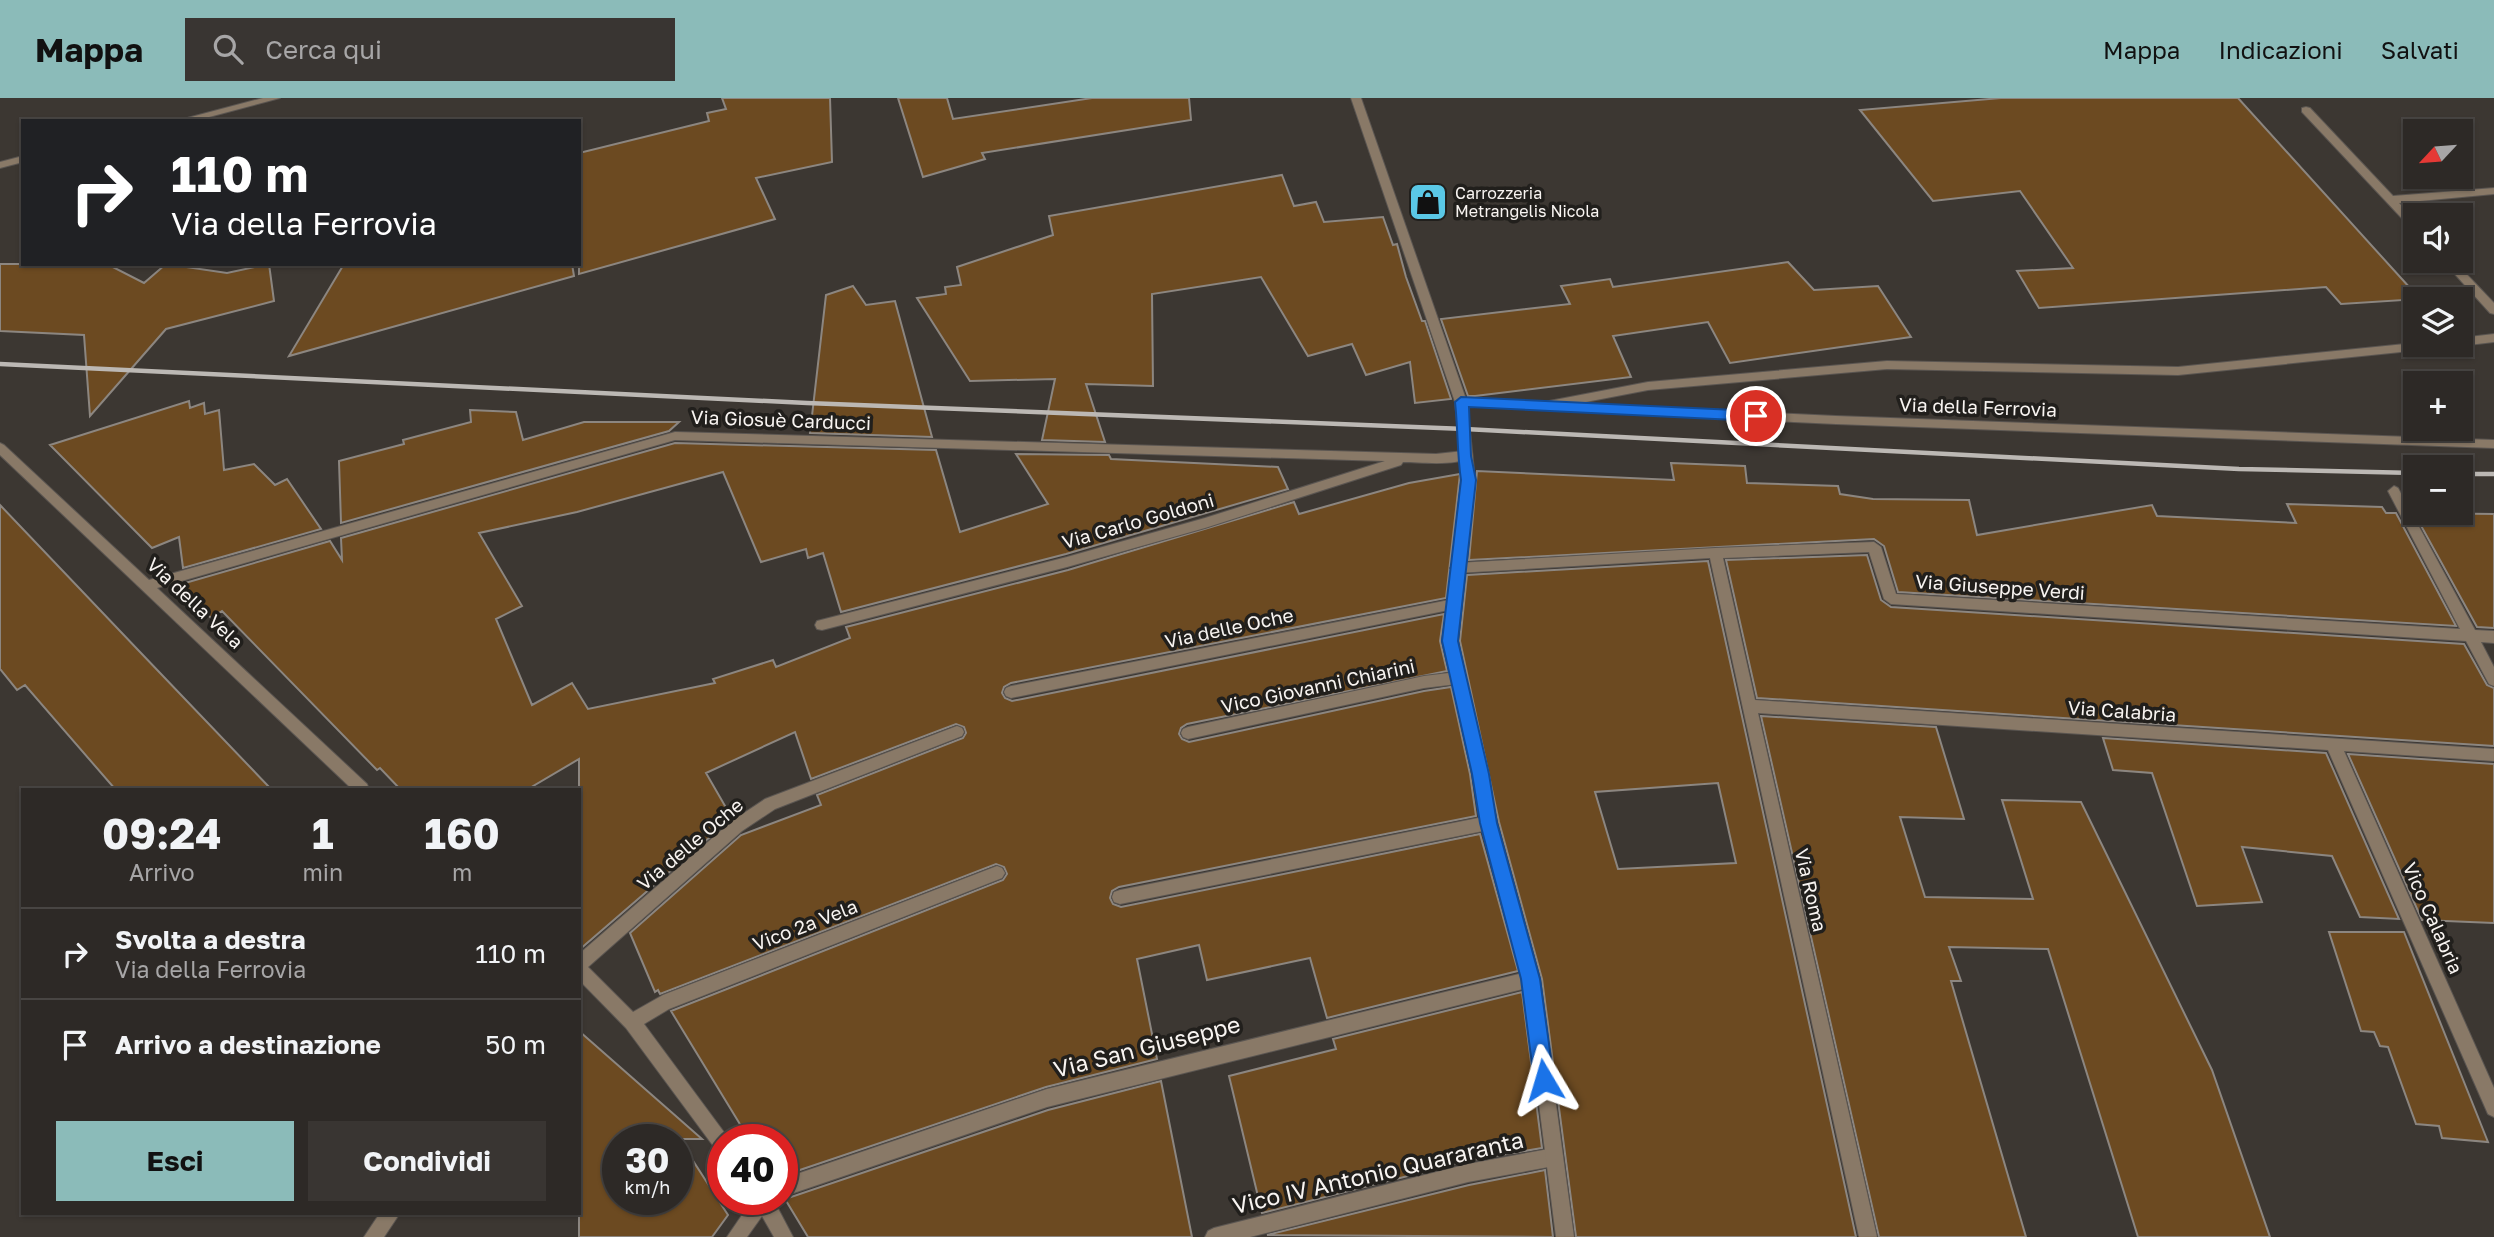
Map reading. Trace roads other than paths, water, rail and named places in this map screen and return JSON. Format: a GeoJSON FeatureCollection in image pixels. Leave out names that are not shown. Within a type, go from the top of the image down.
{"type":"FeatureCollection","features":[{"type":"Feature","properties":{"kind":"street"},"geometry":{"type":"LineString","coordinates":[[189,119],[275,98]]}},
{"type":"Feature","properties":{"kind":"street"},"geometry":{"type":"LineString","coordinates":[[1356,98],[1461,402],[1465,429],[1464,456],[1469,480],[1450,641],[1480,774],[1488,823],[1531,979],[1565,1237]]}},
{"type":"Feature","properties":{"kind":"street"},"geometry":{"type":"LineString","coordinates":[[2306,110],[2403,214]]}},
{"type":"Feature","properties":{"kind":"street"},"geometry":{"type":"LineString","coordinates":[[0,165],[21,160]]}},
{"type":"Feature","properties":{"kind":"street"},"geometry":{"type":"LineString","coordinates":[[2390,200],[2494,191]]}},
{"type":"Feature","properties":{"kind":"street"},"geometry":{"type":"LineString","coordinates":[[2459,273],[2494,310]]}},
{"type":"Feature","properties":{"kind":"street"},"geometry":{"type":"LineString","coordinates":[[2473,340],[2494,338]]}},
{"type":"Feature","properties":{"kind":"street"},"geometry":{"type":"LineString","coordinates":[[1544,406],[1648,386],[1887,365],[2178,371],[2403,348]]}},
{"type":"Feature","properties":{"kind":"street","name":"Via della Ferrovia"},"geometry":{"type":"LineString","coordinates":[[1461,402],[1877,422],[2494,444]]}},
{"type":"Feature","properties":{"kind":"street","name":"Via Giosuè Carducci"},"geometry":{"type":"LineString","coordinates":[[146,586],[675,436],[1435,458]]}},
{"type":"Feature","properties":{"kind":"street","name":"Via della Vela"},"geometry":{"type":"LineString","coordinates":[[0,448],[361,788]]}},
{"type":"Feature","properties":{"kind":"street","name":"Via Carlo Goldoni"},"geometry":{"type":"LineString","coordinates":[[822,625],[1180,530],[1364,471],[1402,461],[1464,456]]}},
{"type":"Feature","properties":{"kind":"street"},"geometry":{"type":"LineString","coordinates":[[2394,491],[2494,680]]}},
{"type":"Feature","properties":{"kind":"street","name":"Via Giuseppe Verdi"},"geometry":{"type":"LineString","coordinates":[[1457,568],[1874,547],[1892,599],[2494,638]]}},
{"type":"Feature","properties":{"kind":"street","name":"Via Roma"},"geometry":{"type":"LineString","coordinates":[[1715,553],[1868,1237]]}},
{"type":"Feature","properties":{"kind":"street","name":"Via delle Oche"},"geometry":{"type":"LineString","coordinates":[[1011,692],[1454,604]]}},
{"type":"Feature","properties":{"kind":"street","name":"Vico Giovanni Chiarini"},"geometry":{"type":"LineString","coordinates":[[1188,733],[1424,682],[1457,678]]}},
{"type":"Feature","properties":{"kind":"street","name":"Via Calabria"},"geometry":{"type":"LineString","coordinates":[[1748,706],[2494,755]]}},
{"type":"Feature","properties":{"kind":"street","name":"Via delle Oche"},"geometry":{"type":"LineString","coordinates":[[581,965],[737,826],[770,804],[957,732]]}},
{"type":"Feature","properties":{"kind":"street","name":"Vico Calabria"},"geometry":{"type":"LineString","coordinates":[[2333,744],[2494,1108]]}},
{"type":"Feature","properties":{"kind":"street"},"geometry":{"type":"LineString","coordinates":[[1120,897],[1488,823]]}},
{"type":"Feature","properties":{"kind":"street","name":"Vico 2a Vela"},"geometry":{"type":"LineString","coordinates":[[632,1022],[663,1003],[997,873]]}},
{"type":"Feature","properties":{"kind":"street"},"geometry":{"type":"LineString","coordinates":[[581,969],[632,1022],[707,1124]]}},
{"type":"Feature","properties":{"kind":"street","name":"Via San Giuseppe"},"geometry":{"type":"LineString","coordinates":[[798,1183],[1047,1098],[1531,979]]}},
{"type":"Feature","properties":{"kind":"street","name":"Vico IV Antonio Quararanta"},"geometry":{"type":"LineString","coordinates":[[1214,1237],[1468,1173],[1554,1157]]}},
{"type":"Feature","properties":{"kind":"street"},"geometry":{"type":"LineString","coordinates":[[373,1237],[390,1215]]}},
{"type":"Feature","properties":{"kind":"street"},"geometry":{"type":"LineString","coordinates":[[736,1237],[752,1215]]}},
{"type":"Feature","properties":{"kind":"street"},"geometry":{"type":"LineString","coordinates":[[772,1215],[784,1237]]}},
{"type":"Feature","properties":{"kind":"railway"},"geometry":{"type":"LineString","coordinates":[[0,364],[807,403],[1465,429],[2239,469],[2403,473]]}},
{"type":"Feature","properties":{"kind":"railway"},"geometry":{"type":"LineString","coordinates":[[2473,474],[2494,474]]}},
{"type":"Feature","properties":{"kind":"place","name":"Carrozzeria Metrangelis Nicola"},"geometry":{"type":"Point","coordinates":[1428,202]}}]}
